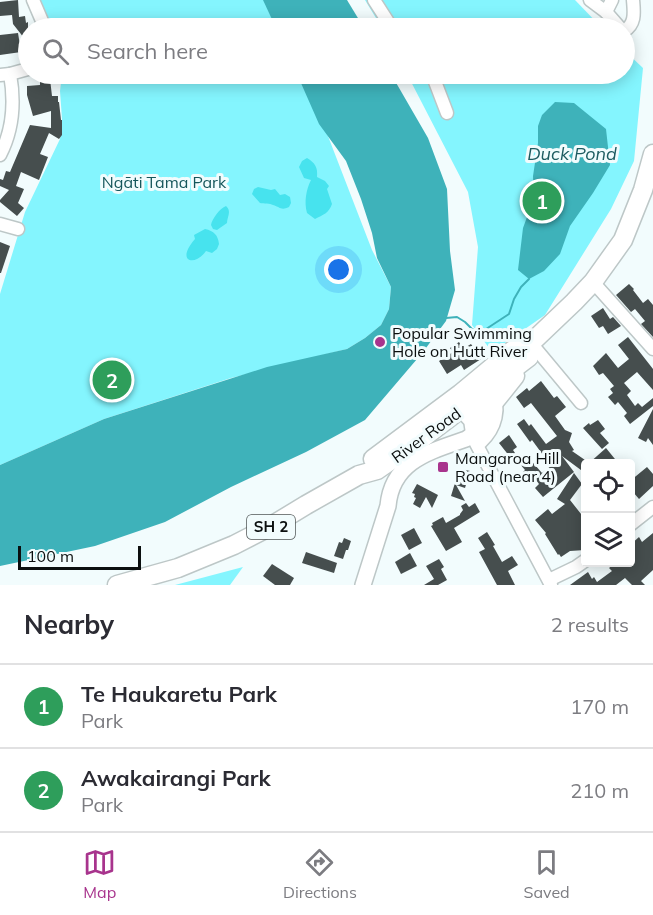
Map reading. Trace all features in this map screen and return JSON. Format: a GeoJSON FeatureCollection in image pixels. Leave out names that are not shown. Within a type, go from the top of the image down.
{"type":"FeatureCollection","features":[{"type":"Feature","properties":{"kind":"highway","name":"SH 2"},"geometry":{"type":"LineString","coordinates":[[482,389],[513,350],[530,350],[593,282],[623,240],[643,190],[653,154]]}},
{"type":"Feature","properties":{"kind":"highway"},"geometry":{"type":"LineString","coordinates":[[482,389],[519,372],[530,350]]}},
{"type":"Feature","properties":{"kind":"highway","name":"River Road"},"geometry":{"type":"LineString","coordinates":[[117,585],[178,568],[234,545],[359,476],[377,470],[462,408],[482,389]]}},
{"type":"Feature","properties":{"kind":"highway","name":"River Road"},"geometry":{"type":"LineString","coordinates":[[359,476],[368,463],[482,389]]}},
{"type":"Feature","properties":{"kind":"highway"},"geometry":{"type":"LineString","coordinates":[[462,408],[473,420],[474,438]]}},
{"type":"Feature","properties":{"kind":"main road"},"geometry":{"type":"LineString","coordinates":[[363,585],[388,506],[389,493],[396,478],[407,465],[429,452],[474,438],[482,420],[480,402],[482,389]]}},
{"type":"Feature","properties":{"kind":"street"},"geometry":{"type":"LineString","coordinates":[[33,0],[41,18]]}},
{"type":"Feature","properties":{"kind":"street"},"geometry":{"type":"LineString","coordinates":[[374,0],[386,18]]}},
{"type":"Feature","properties":{"kind":"street"},"geometry":{"type":"LineString","coordinates":[[590,0],[611,18]]}},
{"type":"Feature","properties":{"kind":"street"},"geometry":{"type":"LineString","coordinates":[[606,12],[612,0]]}},
{"type":"Feature","properties":{"kind":"street"},"geometry":{"type":"LineString","coordinates":[[633,0],[633,18]]}},
{"type":"Feature","properties":{"kind":"street"},"geometry":{"type":"LineString","coordinates":[[0,155],[9,135],[13,111],[5,75]]}},
{"type":"Feature","properties":{"kind":"street"},"geometry":{"type":"LineString","coordinates":[[436,84],[447,113]]}},
{"type":"Feature","properties":{"kind":"street"},"geometry":{"type":"LineString","coordinates":[[0,224],[18,229]]}},
{"type":"Feature","properties":{"kind":"street"},"geometry":{"type":"LineString","coordinates":[[593,282],[653,349]]}},
{"type":"Feature","properties":{"kind":"street"},"geometry":{"type":"LineString","coordinates":[[530,350],[581,403]]}},
{"type":"Feature","properties":{"kind":"street"},"geometry":{"type":"LineString","coordinates":[[474,438],[550,583],[581,563]]}},
{"type":"Feature","properties":{"kind":"street"},"geometry":{"type":"LineString","coordinates":[[635,521],[653,507]]}},
{"type":"Feature","properties":{"kind":"green space"},"geometry":{"type":"Polygon","coordinates":[[[37,0],[269,0],[278,18],[45,18],[37,0]]]}},
{"type":"Feature","properties":{"kind":"green space"},"geometry":{"type":"Polygon","coordinates":[[[365,0],[575,0],[592,18],[376,18],[365,0]]]}},
{"type":"Feature","properties":{"kind":"green space"},"geometry":{"type":"Polygon","coordinates":[[[635,60],[643,68],[634,161],[611,209],[545,315],[492,352],[472,325],[478,247],[468,192],[412,84],[635,84],[635,60]]]}},
{"type":"Feature","properties":{"kind":"green space","name":"Ngāti Tama Park"},"geometry":{"type":"Polygon","coordinates":[[[61,84],[308,84],[372,250],[391,287],[389,309],[381,325],[347,349],[231,378],[104,419],[0,465],[0,294],[25,212],[60,139],[62,119],[61,84]]]}},
{"type":"Feature","properties":{"kind":"green space"},"geometry":{"type":"Polygon","coordinates":[[[243,567],[230,585],[175,585],[243,567]]]}},
{"type":"Feature","properties":{"kind":"shaded area"},"geometry":{"type":"Polygon","coordinates":[[[307,158],[315,166],[317,177],[329,186],[327,189],[332,204],[327,212],[315,219],[307,213],[306,205],[311,180],[304,178],[299,167],[307,158]]]}},
{"type":"Feature","properties":{"kind":"shaded area"},"geometry":{"type":"Polygon","coordinates":[[[258,187],[275,189],[280,195],[285,194],[290,197],[289,207],[282,209],[260,203],[252,194],[258,187]]]}},
{"type":"Feature","properties":{"kind":"shaded area"},"geometry":{"type":"Polygon","coordinates":[[[226,206],[229,212],[227,223],[217,230],[213,229],[211,225],[213,220],[226,206]]]}},
{"type":"Feature","properties":{"kind":"shaded area"},"geometry":{"type":"Polygon","coordinates":[[[205,229],[217,236],[219,244],[217,249],[212,253],[206,251],[197,259],[189,260],[187,253],[195,239],[194,235],[205,229]]]}},
{"type":"Feature","properties":{"kind":"water"},"geometry":{"type":"Polygon","coordinates":[[[263,0],[347,0],[358,18],[271,18],[263,0]]]}},
{"type":"Feature","properties":{"kind":"water"},"geometry":{"type":"Polygon","coordinates":[[[301,84],[397,84],[428,138],[447,189],[450,251],[455,290],[446,321],[423,352],[365,420],[165,522],[95,546],[0,566],[0,465],[104,419],[267,367],[347,349],[381,325],[389,309],[391,287],[377,258],[372,233],[346,161],[319,124],[301,84]]]}},
{"type":"Feature","properties":{"kind":"water","name":"Duck Pond"},"geometry":{"type":"Polygon","coordinates":[[[555,102],[574,103],[606,129],[610,165],[570,226],[560,254],[544,271],[529,279],[518,270],[523,228],[534,198],[533,176],[538,126],[542,115],[555,102]]]}},
{"type":"Feature","properties":{"kind":"building"},"geometry":{"type":"Polygon","coordinates":[[[18,0],[19,17],[25,16],[25,18],[18,18],[18,30],[13,24],[12,15],[0,16],[0,2],[18,0]]]}},
{"type":"Feature","properties":{"kind":"building"},"geometry":{"type":"Polygon","coordinates":[[[18,33],[18,52],[0,55],[0,35],[18,33]]]}},
{"type":"Feature","properties":{"kind":"building"},"geometry":{"type":"Polygon","coordinates":[[[51,84],[52,96],[58,96],[62,135],[59,139],[49,133],[40,154],[48,157],[39,180],[21,172],[16,186],[24,189],[18,203],[24,208],[17,216],[0,202],[9,190],[0,186],[0,179],[3,180],[6,171],[10,172],[30,125],[51,128],[51,111],[33,116],[27,95],[27,86],[51,84]]]}},
{"type":"Feature","properties":{"kind":"building"},"geometry":{"type":"Polygon","coordinates":[[[0,242],[10,246],[1,273],[0,273],[0,242]]]}},
{"type":"Feature","properties":{"kind":"building"},"geometry":{"type":"Polygon","coordinates":[[[629,284],[643,303],[648,299],[653,305],[653,337],[641,324],[645,321],[635,309],[631,312],[616,295],[629,284]]]}},
{"type":"Feature","properties":{"kind":"building"},"geometry":{"type":"Polygon","coordinates":[[[603,308],[610,319],[613,317],[621,326],[608,334],[603,326],[599,328],[591,316],[603,308]]]}},
{"type":"Feature","properties":{"kind":"building"},"geometry":{"type":"Polygon","coordinates":[[[628,337],[653,369],[653,390],[637,372],[624,383],[631,391],[627,395],[635,406],[638,403],[642,407],[653,398],[653,406],[630,424],[624,416],[627,413],[618,402],[615,405],[608,397],[613,393],[610,389],[614,386],[603,373],[599,375],[593,366],[606,353],[618,368],[629,359],[618,345],[628,337]]]}},
{"type":"Feature","properties":{"kind":"building"},"geometry":{"type":"Polygon","coordinates":[[[459,342],[463,349],[471,344],[481,359],[464,370],[461,365],[447,374],[439,361],[453,352],[450,348],[459,342]]]}},
{"type":"Feature","properties":{"kind":"building"},"geometry":{"type":"Polygon","coordinates":[[[541,381],[554,398],[557,396],[566,407],[555,416],[565,430],[572,433],[569,442],[574,450],[572,451],[584,459],[581,459],[581,470],[562,456],[574,472],[543,497],[535,488],[539,484],[531,473],[527,477],[520,464],[528,457],[542,473],[551,466],[517,424],[524,419],[529,426],[531,424],[546,444],[557,436],[531,403],[524,408],[516,397],[527,388],[529,391],[541,381]]]}},
{"type":"Feature","properties":{"kind":"building"},"geometry":{"type":"Polygon","coordinates":[[[653,409],[653,445],[648,438],[646,442],[638,438],[653,409]]]}},
{"type":"Feature","properties":{"kind":"building"},"geometry":{"type":"Polygon","coordinates":[[[598,420],[605,429],[600,433],[609,443],[602,449],[583,428],[598,420]]]}},
{"type":"Feature","properties":{"kind":"building"},"geometry":{"type":"Polygon","coordinates":[[[509,435],[517,447],[513,450],[515,453],[510,457],[499,443],[509,435]]]}},
{"type":"Feature","properties":{"kind":"building"},"geometry":{"type":"Polygon","coordinates":[[[606,448],[615,459],[594,459],[606,448]]]}},
{"type":"Feature","properties":{"kind":"building"},"geometry":{"type":"Polygon","coordinates":[[[647,467],[653,474],[653,486],[639,499],[635,494],[635,477],[647,467]]]}},
{"type":"Feature","properties":{"kind":"building"},"geometry":{"type":"Polygon","coordinates":[[[461,469],[470,471],[465,488],[456,485],[465,501],[451,496],[461,469]]]}},
{"type":"Feature","properties":{"kind":"building"},"geometry":{"type":"Polygon","coordinates":[[[574,473],[581,485],[570,500],[581,514],[581,550],[570,551],[561,557],[535,520],[548,509],[552,514],[565,504],[557,499],[574,473]]]}},
{"type":"Feature","properties":{"kind":"building"},"geometry":{"type":"Polygon","coordinates":[[[417,484],[438,495],[432,508],[426,497],[420,508],[413,504],[416,498],[412,493],[417,484]]]}},
{"type":"Feature","properties":{"kind":"building"},"geometry":{"type":"Polygon","coordinates":[[[466,503],[469,507],[475,503],[480,512],[454,528],[462,542],[446,551],[431,526],[432,523],[443,517],[446,523],[460,515],[463,510],[461,506],[466,503]]]}},
{"type":"Feature","properties":{"kind":"building"},"geometry":{"type":"Polygon","coordinates":[[[414,528],[422,543],[409,550],[401,535],[414,528]]]}},
{"type":"Feature","properties":{"kind":"building"},"geometry":{"type":"Polygon","coordinates":[[[487,532],[502,562],[512,556],[518,565],[508,571],[515,585],[497,585],[479,552],[485,549],[478,538],[487,532]]]}},
{"type":"Feature","properties":{"kind":"building"},"geometry":{"type":"Polygon","coordinates":[[[653,533],[653,570],[641,581],[645,585],[632,585],[625,578],[616,585],[570,585],[588,572],[597,582],[612,571],[610,567],[635,567],[635,541],[639,537],[642,542],[653,533]]]}},
{"type":"Feature","properties":{"kind":"building"},"geometry":{"type":"Polygon","coordinates":[[[344,538],[351,541],[343,559],[334,556],[339,542],[342,543],[344,538]]]}},
{"type":"Feature","properties":{"kind":"building"},"geometry":{"type":"Polygon","coordinates":[[[306,552],[337,563],[334,573],[302,563],[306,552]]]}},
{"type":"Feature","properties":{"kind":"building"},"geometry":{"type":"Polygon","coordinates":[[[410,553],[417,566],[401,574],[395,562],[410,553]]]}},
{"type":"Feature","properties":{"kind":"building"},"geometry":{"type":"Polygon","coordinates":[[[439,559],[444,567],[441,569],[447,580],[438,585],[424,585],[434,579],[426,566],[439,559]]]}},
{"type":"Feature","properties":{"kind":"building"},"geometry":{"type":"Polygon","coordinates":[[[272,564],[294,578],[290,585],[275,585],[263,576],[272,564]]]}},
{"type":"Feature","properties":{"kind":"waterway"},"geometry":{"type":"LineString","coordinates":[[446,318],[457,317],[480,333],[509,314],[514,299],[529,279]]}},
{"type":"Feature","properties":{"kind":"place","name":"Te Haukaretu Park"},"geometry":{"type":"Point","coordinates":[542,201]}},
{"type":"Feature","properties":{"kind":"place","name":"Popular Swimming Hole on Hutt River"},"geometry":{"type":"Point","coordinates":[380,342]}},
{"type":"Feature","properties":{"kind":"place","name":"Awakairangi Park"},"geometry":{"type":"Point","coordinates":[112,380]}},
{"type":"Feature","properties":{"kind":"place","name":"Mangaroa Hill Road (near 4)"},"geometry":{"type":"Point","coordinates":[443,467]}}]}
